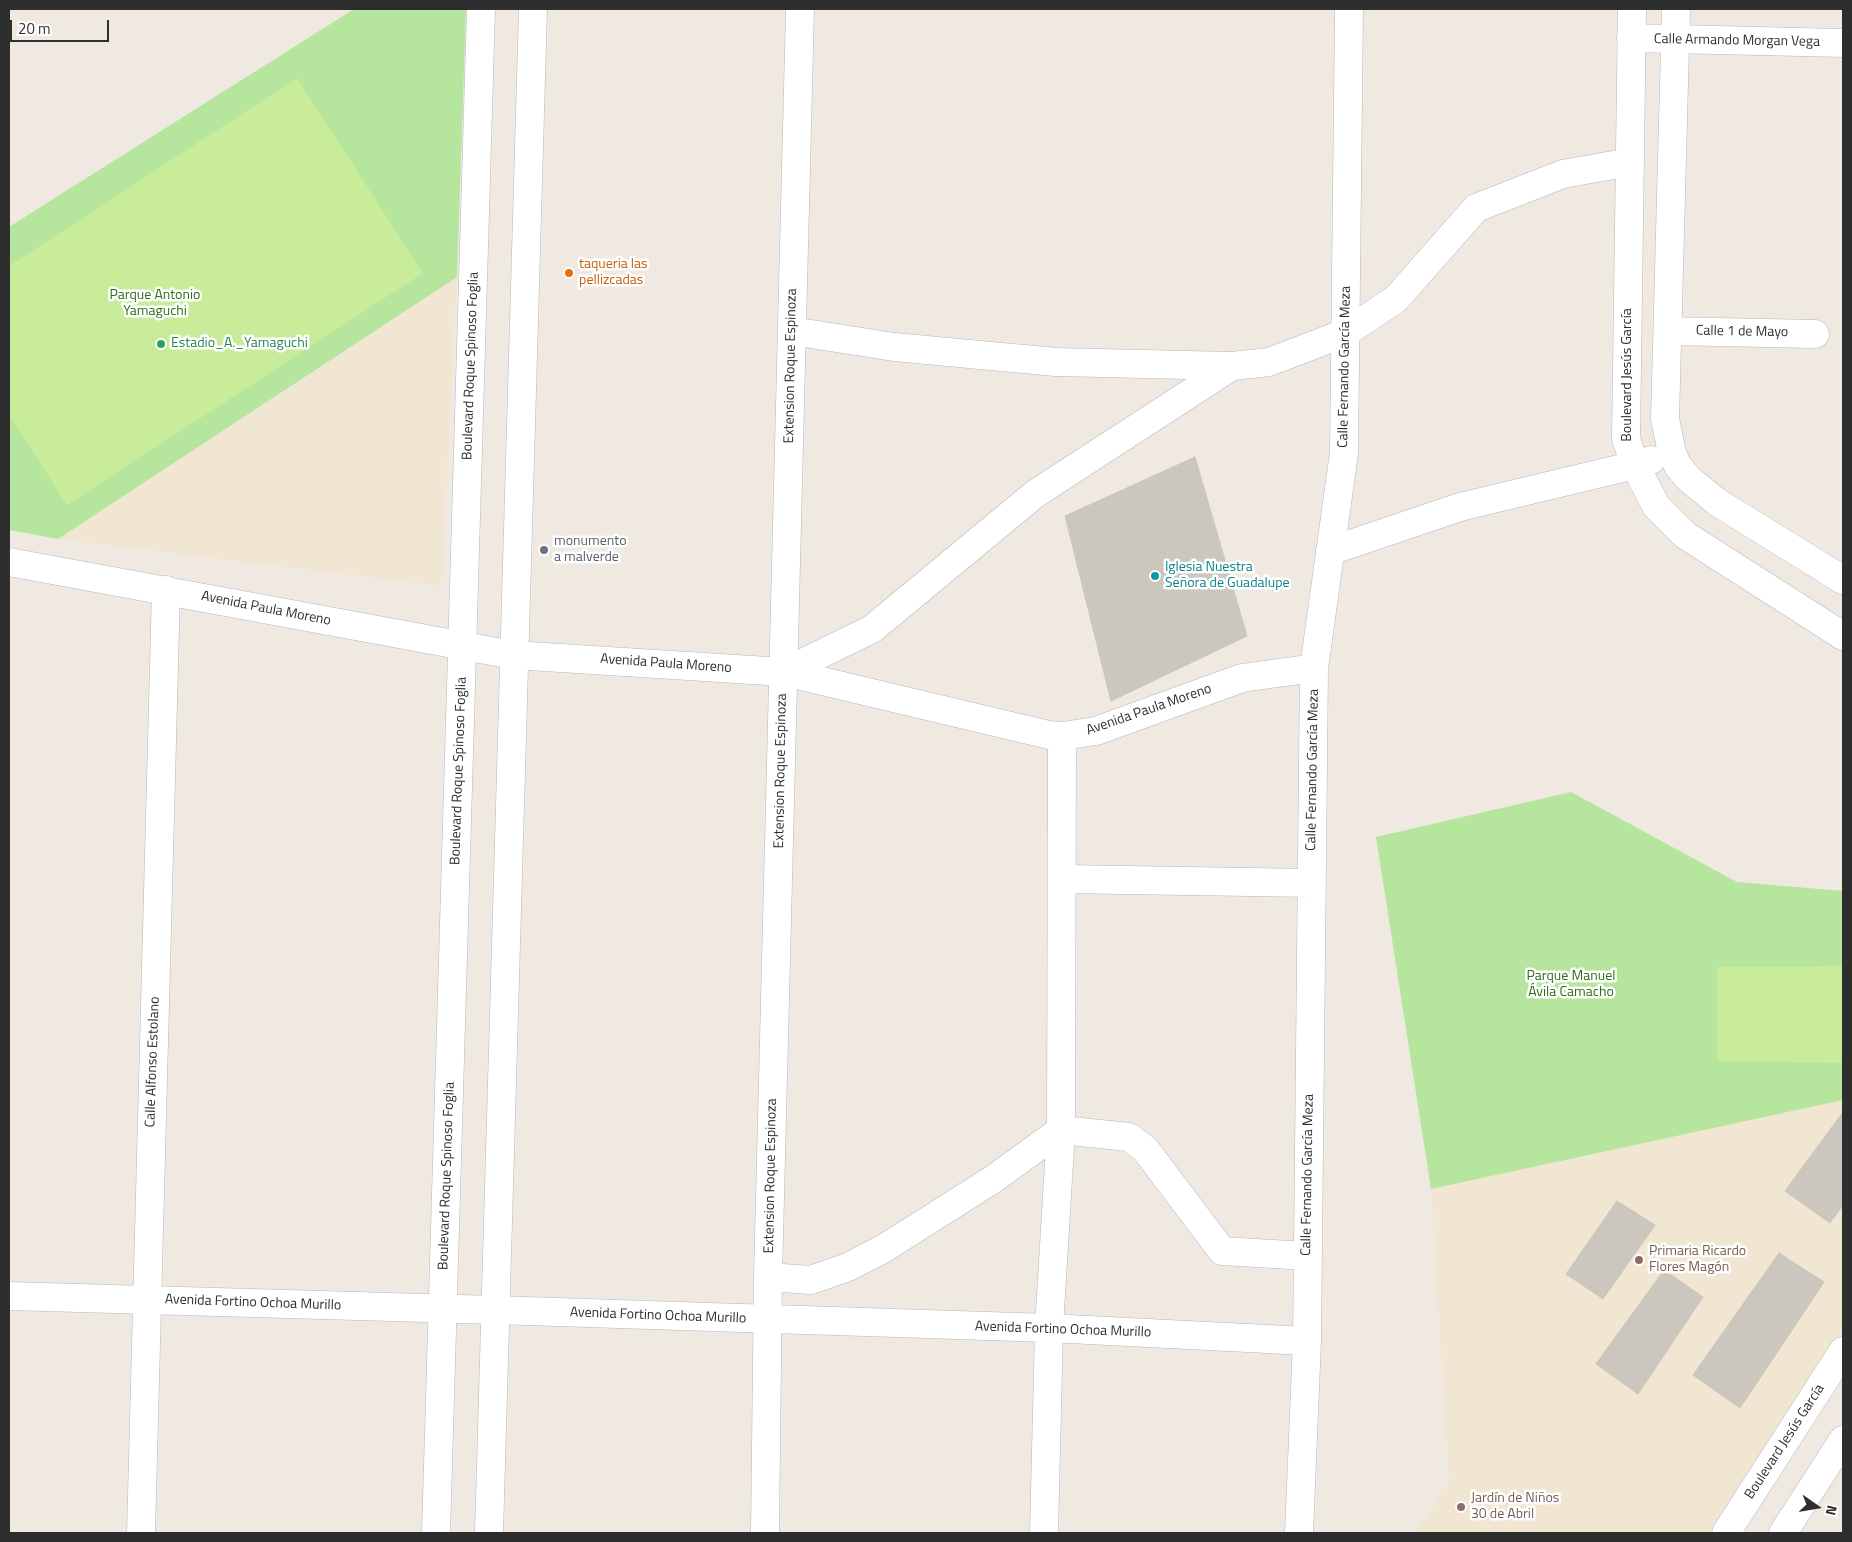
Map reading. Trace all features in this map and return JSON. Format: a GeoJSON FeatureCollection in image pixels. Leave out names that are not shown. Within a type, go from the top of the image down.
{"type":"FeatureCollection","features":[{"type":"Feature","properties":{"kind":"street","name":"Boulevard Roque Spinoso Foglia"},"geometry":{"type":"LineString","coordinates":[[436,1533],[481,9]]}},
{"type":"Feature","properties":{"kind":"street"},"geometry":{"type":"LineString","coordinates":[[489,1533],[533,9]]}},
{"type":"Feature","properties":{"kind":"street","name":"Extension Roque Espinoza"},"geometry":{"type":"LineString","coordinates":[[765,1533],[768,1277],[800,9]]}},
{"type":"Feature","properties":{"kind":"street","name":"Calle Fernando García Meza"},"geometry":{"type":"LineString","coordinates":[[1299,1533],[1307,1341],[1314,668],[1344,453],[1349,9]]}},
{"type":"Feature","properties":{"kind":"street","name":"Boulevard Jesús García"},"geometry":{"type":"LineString","coordinates":[[1632,9],[1626,439],[1635,466],[1656,506],[1685,535],[1843,636]]}},
{"type":"Feature","properties":{"kind":"street"},"geometry":{"type":"LineString","coordinates":[[1676,9],[1665,420],[1672,453],[1678,466],[1688,479],[1717,502],[1843,580]]}},
{"type":"Feature","properties":{"kind":"street","name":"Calle Armando Morgan Vega"},"geometry":{"type":"LineString","coordinates":[[1632,38],[1843,44]]}},
{"type":"Feature","properties":{"kind":"street"},"geometry":{"type":"LineString","coordinates":[[792,331],[894,347],[1056,362],[1232,366],[1269,362],[1345,333],[1396,299],[1476,208],[1563,174],[1630,162]]}},
{"type":"Feature","properties":{"kind":"street","name":"Calle 1 de Mayo"},"geometry":{"type":"LineString","coordinates":[[1668,331],[1815,334]]}},
{"type":"Feature","properties":{"kind":"street"},"geometry":{"type":"LineString","coordinates":[[784,672],[872,628],[1035,494],[1232,366]]}},
{"type":"Feature","properties":{"kind":"street"},"geometry":{"type":"LineString","coordinates":[[1330,551],[1460,507],[1635,466],[1672,453]]}},
{"type":"Feature","properties":{"kind":"street","name":"Avenida Paula Moreno"},"geometry":{"type":"LineString","coordinates":[[9,562],[514,655],[784,672],[1049,735],[1062,736],[1096,731],[1242,678],[1314,668]]}},
{"type":"Feature","properties":{"kind":"street","name":"Calle Alfonso Estolano"},"geometry":{"type":"LineString","coordinates":[[141,1533],[166,590]]}},
{"type":"Feature","properties":{"kind":"street"},"geometry":{"type":"LineString","coordinates":[[1044,1533],[1049,1328],[1061,1130],[1062,736]]}},
{"type":"Feature","properties":{"kind":"street"},"geometry":{"type":"LineString","coordinates":[[1062,879],[1312,883]]}},
{"type":"Feature","properties":{"kind":"street"},"geometry":{"type":"LineString","coordinates":[[768,1277],[811,1280],[848,1267],[883,1249],[992,1180],[1061,1130],[1129,1137],[1145,1149],[1222,1251],[1307,1256]]}},
{"type":"Feature","properties":{"kind":"street","name":"Avenida Fortino Ochoa Murillo"},"geometry":{"type":"LineString","coordinates":[[9,1296],[1049,1328],[1307,1341]]}},
{"type":"Feature","properties":{"kind":"street","name":"Boulevard Jesús García"},"geometry":{"type":"LineString","coordinates":[[1726,1533],[1843,1351]]}},
{"type":"Feature","properties":{"kind":"street"},"geometry":{"type":"LineString","coordinates":[[1783,1533],[1843,1440]]}},
{"type":"Feature","properties":{"kind":"shaded area"},"geometry":{"type":"Polygon","coordinates":[[[457,277],[441,586],[58,539],[457,277]]]}},
{"type":"Feature","properties":{"kind":"shaded area","name":"Primaria Ricardo Flores Magón"},"geometry":{"type":"Polygon","coordinates":[[[1843,1100],[1843,1331],[1711,1533],[1415,1533],[1449,1481],[1431,1189],[1843,1100]]]}},
{"type":"Feature","properties":{"kind":"green space","name":"Estadio_A._Yamaguchi"},"geometry":{"type":"Polygon","coordinates":[[[354,9],[466,9],[457,277],[58,539],[9,530],[9,227],[354,9]]]}},
{"type":"Feature","properties":{"kind":"green space","name":"Estadio_A._Yamaguchi"},"geometry":{"type":"Polygon","coordinates":[[[297,78],[423,273],[67,505],[9,415],[9,266],[297,78]]]}},
{"type":"Feature","properties":{"kind":"green space","name":"Parque Manuel Ávila Camacho"},"geometry":{"type":"Polygon","coordinates":[[[1571,792],[1737,882],[1843,891],[1843,1100],[1431,1189],[1376,837],[1571,792]]]}},
{"type":"Feature","properties":{"kind":"green space"},"geometry":{"type":"Polygon","coordinates":[[[1843,966],[1843,1063],[1717,1061],[1717,967],[1843,966]]]}},
{"type":"Feature","properties":{"kind":"building","name":"Iglesia Nuestra Señora de Guadalupe"},"geometry":{"type":"Polygon","coordinates":[[[1195,457],[1247,636],[1111,701],[1065,516],[1195,457]]]}},
{"type":"Feature","properties":{"kind":"building"},"geometry":{"type":"Polygon","coordinates":[[[1843,1112],[1843,1205],[1830,1223],[1785,1191],[1843,1112]]]}},
{"type":"Feature","properties":{"kind":"building"},"geometry":{"type":"Polygon","coordinates":[[[1617,1201],[1655,1225],[1603,1299],[1566,1274],[1617,1201]]]}},
{"type":"Feature","properties":{"kind":"building"},"geometry":{"type":"Polygon","coordinates":[[[1779,1253],[1824,1282],[1740,1408],[1693,1375],[1779,1253]]]}},
{"type":"Feature","properties":{"kind":"building"},"geometry":{"type":"Polygon","coordinates":[[[1664,1270],[1703,1297],[1638,1394],[1596,1364],[1664,1270]]]}},
{"type":"Feature","properties":{"kind":"place","name":"taqueria las pellizcadas"},"geometry":{"type":"Point","coordinates":[569,273]}},
{"type":"Feature","properties":{"kind":"place","name":"Estadio_A._Yamaguchi"},"geometry":{"type":"Point","coordinates":[161,344]}},
{"type":"Feature","properties":{"kind":"place","name":"monumento a malverde"},"geometry":{"type":"Point","coordinates":[544,550]}},
{"type":"Feature","properties":{"kind":"place","name":"Iglesia Nuestra Señora de Guadalupe"},"geometry":{"type":"Point","coordinates":[1155,576]}},
{"type":"Feature","properties":{"kind":"place","name":"Primaria Ricardo Flores Magón"},"geometry":{"type":"Point","coordinates":[1639,1260]}},
{"type":"Feature","properties":{"kind":"place","name":"Jardín de Niños 30 de Abril"},"geometry":{"type":"Point","coordinates":[1461,1507]}},
{"type":"Feature","properties":{"kind":"park label","name":"Parque Antonio Yamaguchi"},"geometry":{"type":"Point","coordinates":[155,304]}}]}
